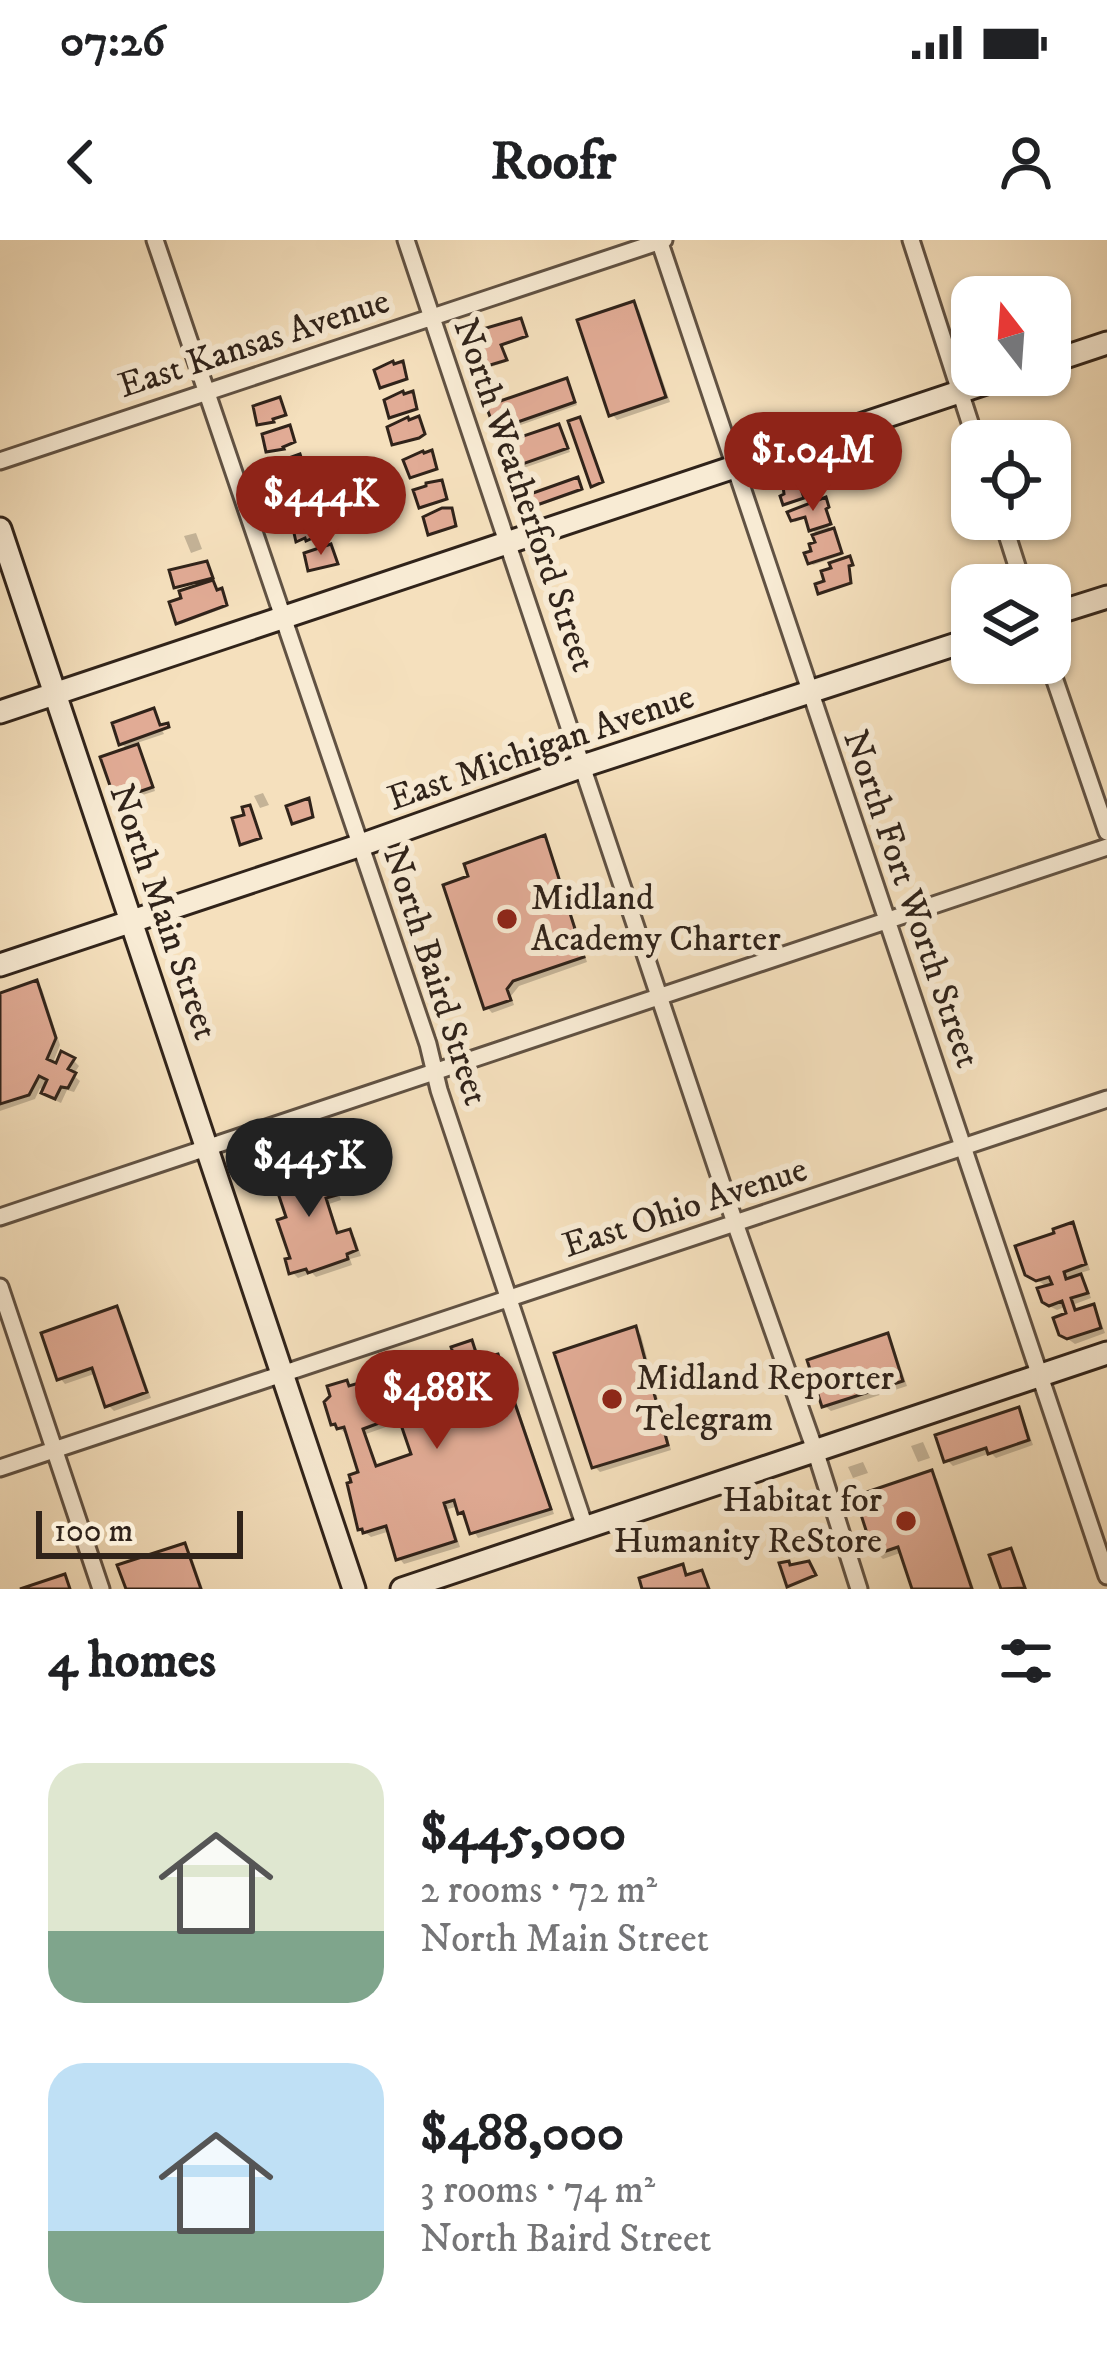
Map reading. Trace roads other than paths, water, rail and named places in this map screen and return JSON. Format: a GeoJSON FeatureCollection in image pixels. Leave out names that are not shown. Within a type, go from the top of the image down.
{"type":"FeatureCollection","features":[{"type":"Feature","properties":{"kind":"street","name":"North Baird Street"},"geometry":{"type":"LineString","coordinates":[[155,240],[362,845],[585,1527]]}},
{"type":"Feature","properties":{"kind":"street","name":"North Weatherford Street"},"geometry":{"type":"LineString","coordinates":[[406,240],[859,1589]]}},
{"type":"Feature","properties":{"kind":"street","name":"East Kansas Avenue"},"geometry":{"type":"LineString","coordinates":[[0,461],[661,240]]}},
{"type":"Feature","properties":{"kind":"street","name":"North Fort Worth Street"},"geometry":{"type":"LineString","coordinates":[[661,240],[1107,1576]]}},
{"type":"Feature","properties":{"kind":"street"},"geometry":{"type":"LineString","coordinates":[[911,240],[951,364]]}},
{"type":"Feature","properties":{"kind":"street"},"geometry":{"type":"LineString","coordinates":[[1071,355],[1107,343]]}},
{"type":"Feature","properties":{"kind":"street"},"geometry":{"type":"LineString","coordinates":[[0,712],[951,395]]}},
{"type":"Feature","properties":{"kind":"street","name":"North Main Street"},"geometry":{"type":"LineString","coordinates":[[0,529],[354,1589]]}},
{"type":"Feature","properties":{"kind":"street"},"geometry":{"type":"LineString","coordinates":[[1071,608],[1107,597]]}},
{"type":"Feature","properties":{"kind":"street","name":"East Michigan Avenue"},"geometry":{"type":"LineString","coordinates":[[0,965],[951,646]]}},
{"type":"Feature","properties":{"kind":"street"},"geometry":{"type":"LineString","coordinates":[[1056,684],[1107,832]]}},
{"type":"Feature","properties":{"kind":"street"},"geometry":{"type":"LineString","coordinates":[[0,1216],[1107,848]]}},
{"type":"Feature","properties":{"kind":"street","name":"East Ohio Avenue"},"geometry":{"type":"LineString","coordinates":[[0,1468],[1107,1099]]}},
{"type":"Feature","properties":{"kind":"street"},"geometry":{"type":"LineString","coordinates":[[0,1287],[101,1589]]}},
{"type":"Feature","properties":{"kind":"street"},"geometry":{"type":"LineString","coordinates":[[402,1589],[1107,1353]]}},
{"type":"Feature","properties":{"kind":"place","name":"Midland Academy Charter"},"geometry":{"type":"Point","coordinates":[507,919]}},
{"type":"Feature","properties":{"kind":"place","name":"Midland Reporter Telegram"},"geometry":{"type":"Point","coordinates":[612,1399]}},
{"type":"Feature","properties":{"kind":"place","name":"Habitat for Humanity ReStore"},"geometry":{"type":"Point","coordinates":[906,1521]}}]}
